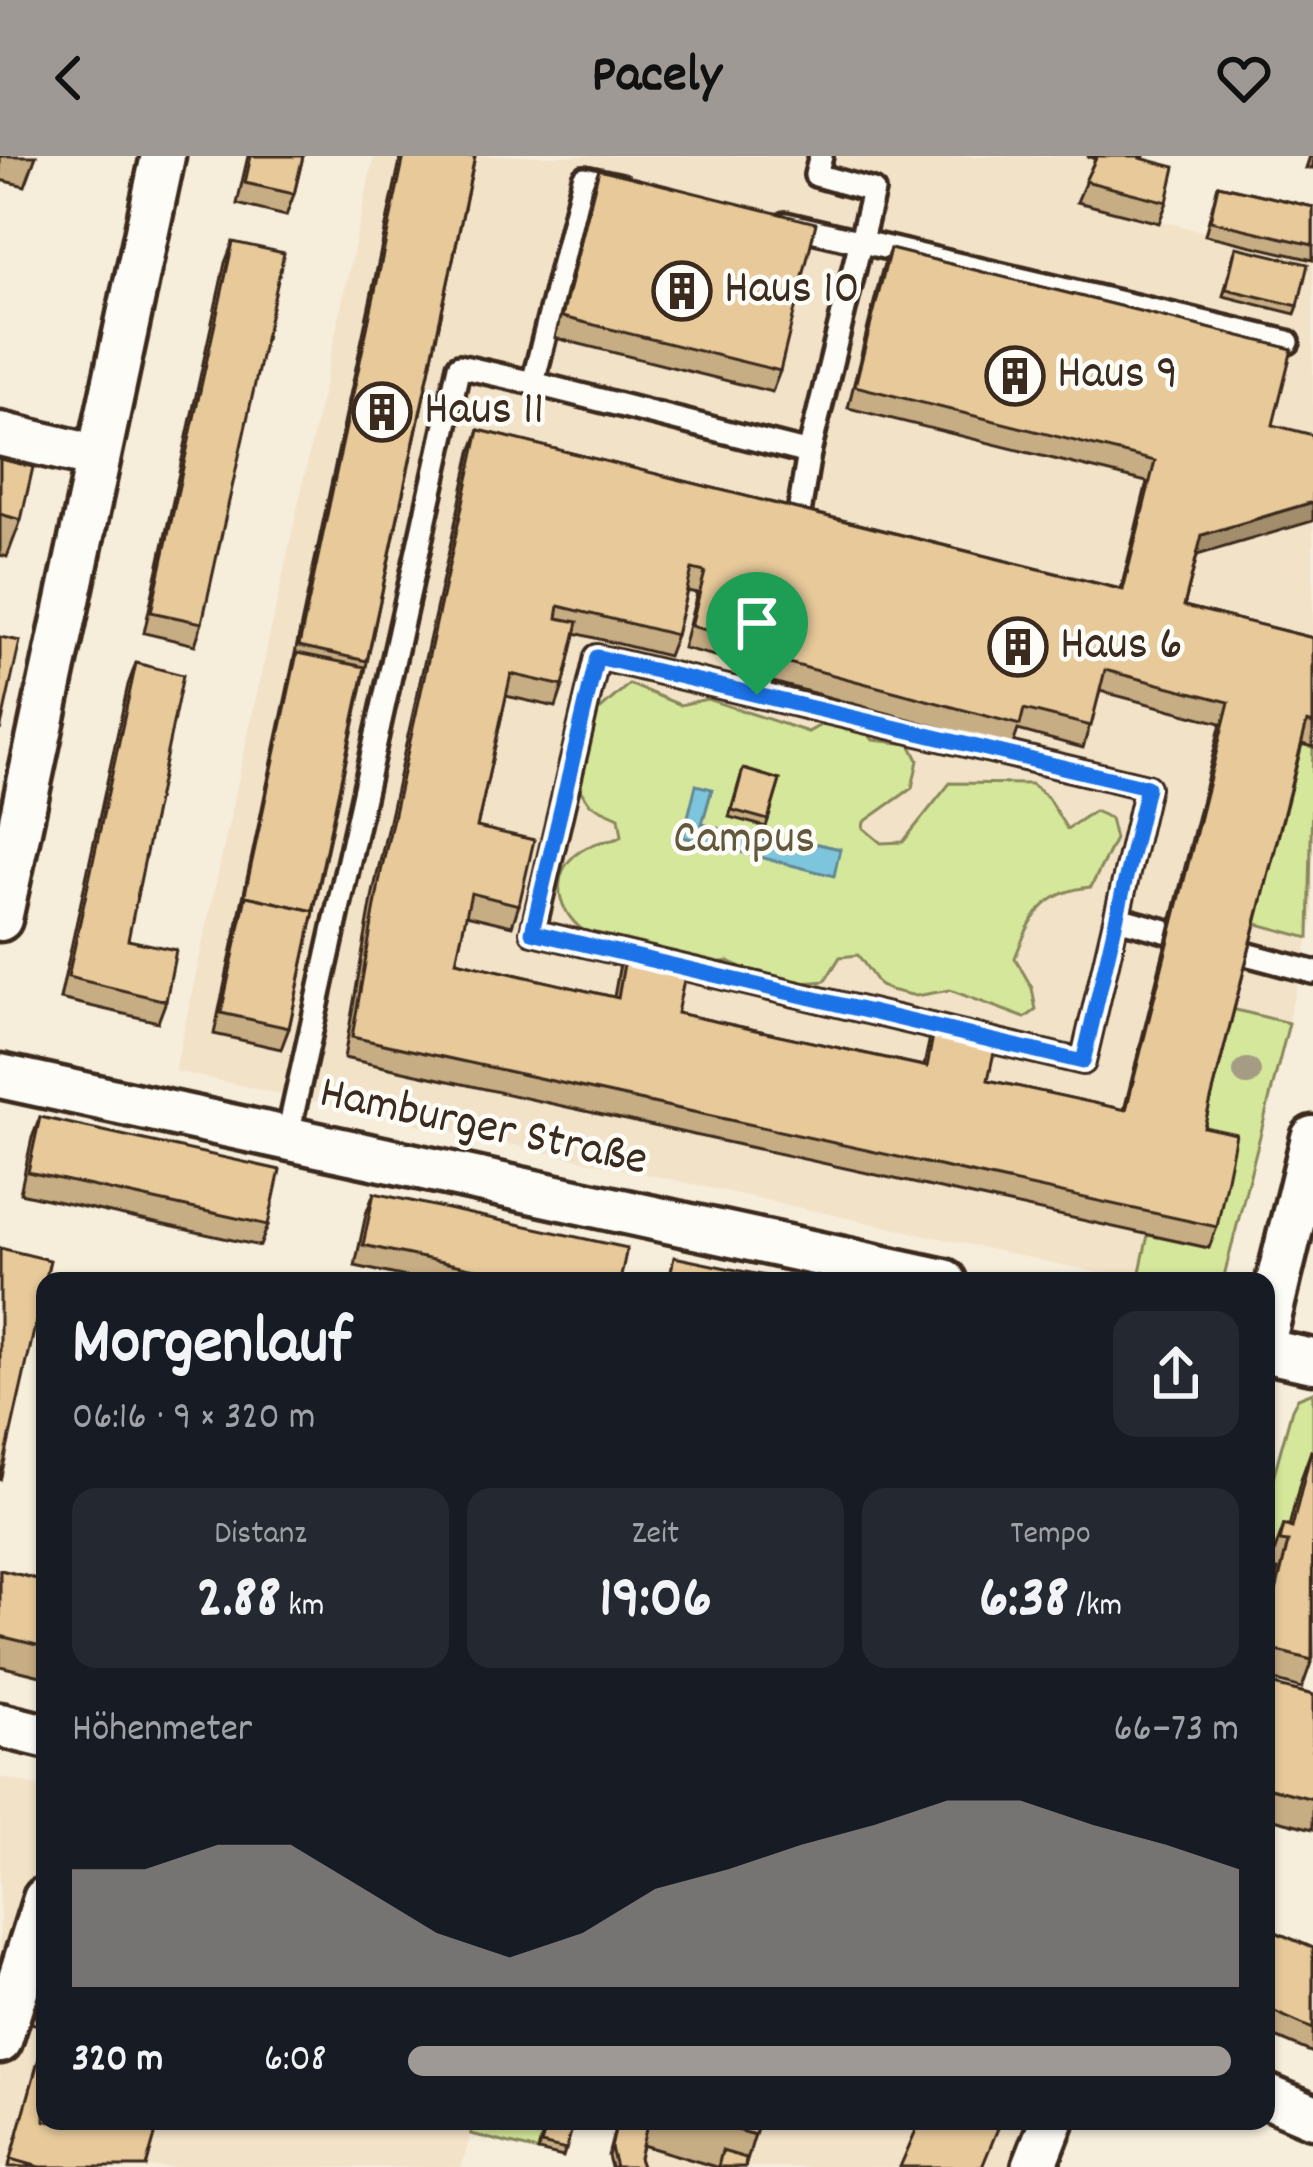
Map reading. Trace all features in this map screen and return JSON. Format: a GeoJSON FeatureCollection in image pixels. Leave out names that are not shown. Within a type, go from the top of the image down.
{"type":"FeatureCollection","features":[{"type":"Feature","properties":{"kind":"street"},"geometry":{"type":"LineString","coordinates":[[0,919],[163,156]]}},
{"type":"Feature","properties":{"kind":"street"},"geometry":{"type":"LineString","coordinates":[[0,434],[97,457]]}},
{"type":"Feature","properties":{"kind":"street","name":"Hamburger Straße"},"geometry":{"type":"LineString","coordinates":[[0,1076],[903,1272]]}},
{"type":"Feature","properties":{"kind":"street"},"geometry":{"type":"LineString","coordinates":[[1275,1294],[1313,1138]]}},
{"type":"Feature","properties":{"kind":"street"},"geometry":{"type":"LineString","coordinates":[[1275,1353],[1313,1361]]}},
{"type":"Feature","properties":{"kind":"street"},"geometry":{"type":"LineString","coordinates":[[0,1725],[36,1734]]}},
{"type":"Feature","properties":{"kind":"street"},"geometry":{"type":"LineString","coordinates":[[0,2041],[36,1927]]}},
{"type":"Feature","properties":{"kind":"street"},"geometry":{"type":"LineString","coordinates":[[1275,2100],[1313,2116]]}},
{"type":"Feature","properties":{"kind":"street"},"geometry":{"type":"LineString","coordinates":[[1034,2167],[1048,2130]]}},
{"type":"Feature","properties":{"kind":"lane"},"geometry":{"type":"LineString","coordinates":[[796,531],[809,453],[873,191],[816,176],[820,156]]}},
{"type":"Feature","properties":{"kind":"lane"},"geometry":{"type":"LineString","coordinates":[[533,383],[584,178],[654,194]]}},
{"type":"Feature","properties":{"kind":"lane"},"geometry":{"type":"LineString","coordinates":[[769,220],[1288,342]]}},
{"type":"Feature","properties":{"kind":"lane"},"geometry":{"type":"LineString","coordinates":[[287,1138],[459,366],[809,453]]}},
{"type":"Feature","properties":{"kind":"lane"},"geometry":{"type":"LineString","coordinates":[[757,695],[778,614]]}},
{"type":"Feature","properties":{"kind":"lane"},"geometry":{"type":"LineString","coordinates":[[597,657],[757,695],[1147,787],[1083,1062],[532,932],[597,657]]}},
{"type":"Feature","properties":{"kind":"lane"},"geometry":{"type":"LineString","coordinates":[[1118,918],[1168,932]]}},
{"type":"Feature","properties":{"kind":"lane"},"geometry":{"type":"LineString","coordinates":[[1246,954],[1313,972]]}},
{"type":"Feature","properties":{"kind":"shaded area"},"geometry":{"type":"Polygon","coordinates":[[[374,156],[1101,156],[1081,202],[1313,258],[1313,923],[1222,1272],[1095,1272],[175,1071],[374,156]]]}},
{"type":"Feature","properties":{"kind":"shaded area"},"geometry":{"type":"Polygon","coordinates":[[[0,1777],[36,1786],[36,2130],[472,2130],[461,2167],[0,2167],[0,1777]]]}},
{"type":"Feature","properties":{"kind":"shaded area"},"geometry":{"type":"Polygon","coordinates":[[[646,2130],[1021,2130],[1007,2167],[637,2167],[646,2130]]]}},
{"type":"Feature","properties":{"kind":"green space","name":"Campus"},"geometry":{"type":"Polygon","coordinates":[[[629,684],[680,705],[707,699],[808,732],[828,721],[861,725],[873,740],[910,744],[918,760],[912,788],[864,822],[863,828],[881,843],[903,842],[950,783],[1031,784],[1047,797],[1067,829],[1094,811],[1110,818],[1115,839],[1091,887],[1050,900],[1027,930],[1015,958],[1032,988],[1036,1010],[1025,1018],[950,990],[916,996],[890,990],[880,986],[858,955],[840,957],[825,981],[787,981],[729,961],[695,966],[585,932],[565,910],[562,872],[580,851],[622,836],[619,817],[590,804],[577,786],[596,713],[629,684]]]}},
{"type":"Feature","properties":{"kind":"green space"},"geometry":{"type":"Polygon","coordinates":[[[1300,744],[1313,747],[1309,938],[1254,923],[1300,744]]]}},
{"type":"Feature","properties":{"kind":"green space"},"geometry":{"type":"Polygon","coordinates":[[[1232,1009],[1289,1023],[1225,1272],[1140,1272],[1148,1235],[1208,1248],[1196,1148],[1232,1009]]]}},
{"type":"Feature","properties":{"kind":"green space"},"geometry":{"type":"Polygon","coordinates":[[[1313,1392],[1313,1459],[1301,1480],[1282,1555],[1275,1563],[1275,1470],[1298,1398],[1313,1392]]]}},
{"type":"Feature","properties":{"kind":"green space"},"geometry":{"type":"Polygon","coordinates":[[[472,2130],[544,2130],[538,2151],[471,2134],[472,2130]]]}},
{"type":"Feature","properties":{"kind":"water"},"geometry":{"type":"Polygon","coordinates":[[[696,785],[712,789],[702,824],[718,828],[714,845],[683,837],[696,785]]]}},
{"type":"Feature","properties":{"kind":"water"},"geometry":{"type":"Polygon","coordinates":[[[736,833],[790,847],[792,838],[840,849],[834,876],[732,850],[736,833]]]}},
{"type":"Feature","properties":{"kind":"building"},"geometry":{"type":"Polygon","coordinates":[[[251,156],[303,156],[294,194],[245,183],[251,156]]]}},
{"type":"Feature","properties":{"kind":"building","name":"Haus 11"},"geometry":{"type":"Polygon","coordinates":[[[404,156],[475,156],[367,661],[299,646],[404,156]]]}},
{"type":"Feature","properties":{"kind":"building"},"geometry":{"type":"Polygon","coordinates":[[[1097,156],[1141,156],[1175,167],[1167,202],[1085,181],[1097,156]]]}},
{"type":"Feature","properties":{"kind":"building","name":"Haus 10"},"geometry":{"type":"Polygon","coordinates":[[[599,169],[816,223],[780,371],[562,317],[599,169]]]}},
{"type":"Feature","properties":{"kind":"building"},"geometry":{"type":"Polygon","coordinates":[[[1218,185],[1313,207],[1313,245],[1210,221],[1218,185]]]}},
{"type":"Feature","properties":{"kind":"building"},"geometry":{"type":"Polygon","coordinates":[[[233,242],[284,253],[202,623],[151,612],[233,242]]]}},
{"type":"Feature","properties":{"kind":"building"},"geometry":{"type":"Polygon","coordinates":[[[1236,247],[1308,264],[1298,306],[1226,289],[1236,247]]]}},
{"type":"Feature","properties":{"kind":"building"},"geometry":{"type":"Polygon","coordinates":[[[890,249],[1292,349],[1273,425],[1313,435],[1313,502],[1202,535],[1184,606],[1313,638],[1313,724],[1307,722],[1204,1127],[1236,1134],[1217,1227],[352,1037],[381,872],[479,430],[1123,590],[1155,461],[855,386],[890,249]],[[692,569],[676,635],[559,606],[557,618],[578,622],[563,686],[511,674],[477,827],[534,840],[519,905],[471,893],[456,961],[618,998],[627,947],[688,961],[677,1013],[927,1067],[937,1015],[999,1029],[988,1080],[1126,1110],[1229,702],[1105,670],[1091,726],[1024,709],[1020,725],[777,660],[795,594],[768,587],[755,643],[691,626],[705,572],[692,569]]]}},
{"type":"Feature","properties":{"kind":"building"},"geometry":{"type":"Polygon","coordinates":[[[0,459],[33,467],[21,520],[0,514],[0,459]]]}},
{"type":"Feature","properties":{"kind":"building"},"geometry":{"type":"Polygon","coordinates":[[[0,637],[20,641],[0,731],[0,637]]]}},
{"type":"Feature","properties":{"kind":"building"},"geometry":{"type":"Polygon","coordinates":[[[297,653],[365,667],[313,911],[246,896],[243,903],[297,653]]]}},
{"type":"Feature","properties":{"kind":"building"},"geometry":{"type":"Polygon","coordinates":[[[136,663],[183,675],[128,940],[176,950],[166,1001],[68,977],[136,663]]]}},
{"type":"Feature","properties":{"kind":"building"},"geometry":{"type":"Polygon","coordinates":[[[743,769],[780,780],[768,820],[732,810],[743,769]]]}},
{"type":"Feature","properties":{"kind":"building"},"geometry":{"type":"Polygon","coordinates":[[[246,896],[314,911],[289,1028],[221,1013],[246,896]]]}},
{"type":"Feature","properties":{"kind":"building"},"geometry":{"type":"Polygon","coordinates":[[[40,1117],[280,1170],[268,1225],[28,1172],[40,1117]]]}},
{"type":"Feature","properties":{"kind":"building"},"geometry":{"type":"Polygon","coordinates":[[[374,1193],[627,1248],[622,1272],[489,1272],[363,1245],[374,1193]]]}},
{"type":"Feature","properties":{"kind":"building"},"geometry":{"type":"Polygon","coordinates":[[[0,1248],[50,1260],[47,1272],[36,1272],[36,1322],[0,1481],[0,1248]]]}},
{"type":"Feature","properties":{"kind":"building"},"geometry":{"type":"Polygon","coordinates":[[[674,1257],[746,1272],[671,1272],[674,1257]]]}},
{"type":"Feature","properties":{"kind":"building"},"geometry":{"type":"Polygon","coordinates":[[[1311,1451],[1312,1660],[1275,1650],[1275,1596],[1288,1542],[1280,1541],[1284,1525],[1292,1528],[1311,1451]]]}},
{"type":"Feature","properties":{"kind":"building"},"geometry":{"type":"Polygon","coordinates":[[[0,1570],[36,1579],[36,1645],[0,1636],[0,1570]]]}},
{"type":"Feature","properties":{"kind":"building"},"geometry":{"type":"Polygon","coordinates":[[[1275,1685],[1313,1695],[1313,1799],[1275,1789],[1275,1685]]]}},
{"type":"Feature","properties":{"kind":"building"},"geometry":{"type":"Polygon","coordinates":[[[1275,1932],[1313,1948],[1313,2029],[1275,2012],[1275,1932]]]}},
{"type":"Feature","properties":{"kind":"building"},"geometry":{"type":"Polygon","coordinates":[[[36,2068],[36,2130],[156,2130],[146,2167],[39,2167],[11,2159],[9,2166],[36,2068]]]}},
{"type":"Feature","properties":{"kind":"building"},"geometry":{"type":"Polygon","coordinates":[[[545,2130],[572,2130],[566,2150],[541,2144],[545,2130]]]}},
{"type":"Feature","properties":{"kind":"building"},"geometry":{"type":"Polygon","coordinates":[[[615,2130],[646,2130],[639,2158],[642,2167],[616,2167],[611,2148],[615,2130]]]}},
{"type":"Feature","properties":{"kind":"building"},"geometry":{"type":"Polygon","coordinates":[[[916,2130],[997,2130],[982,2167],[900,2167],[916,2130]]]}},
{"type":"Feature","properties":{"kind":"building"},"geometry":{"type":"Polygon","coordinates":[[[722,2151],[746,2158],[745,2167],[718,2167],[722,2151]]]}},
{"type":"Feature","properties":{"kind":"building"},"geometry":{"type":"Polygon","coordinates":[[[11,2159],[39,2167],[9,2167],[11,2159]]]}},
{"type":"Feature","properties":{"kind":"place","name":"Haus 10"},"geometry":{"type":"Point","coordinates":[682,291]}},
{"type":"Feature","properties":{"kind":"place","name":"Haus 9"},"geometry":{"type":"Point","coordinates":[1015,376]}},
{"type":"Feature","properties":{"kind":"place","name":"Haus 11"},"geometry":{"type":"Point","coordinates":[382,412]}},
{"type":"Feature","properties":{"kind":"place","name":"Haus 6"},"geometry":{"type":"Point","coordinates":[1018,647]}},
{"type":"Feature","properties":{"kind":"route"},"geometry":{"type":"LineString","coordinates":[[597,657],[757,695],[1147,787],[1083,1062],[532,932],[597,657]]}}]}
